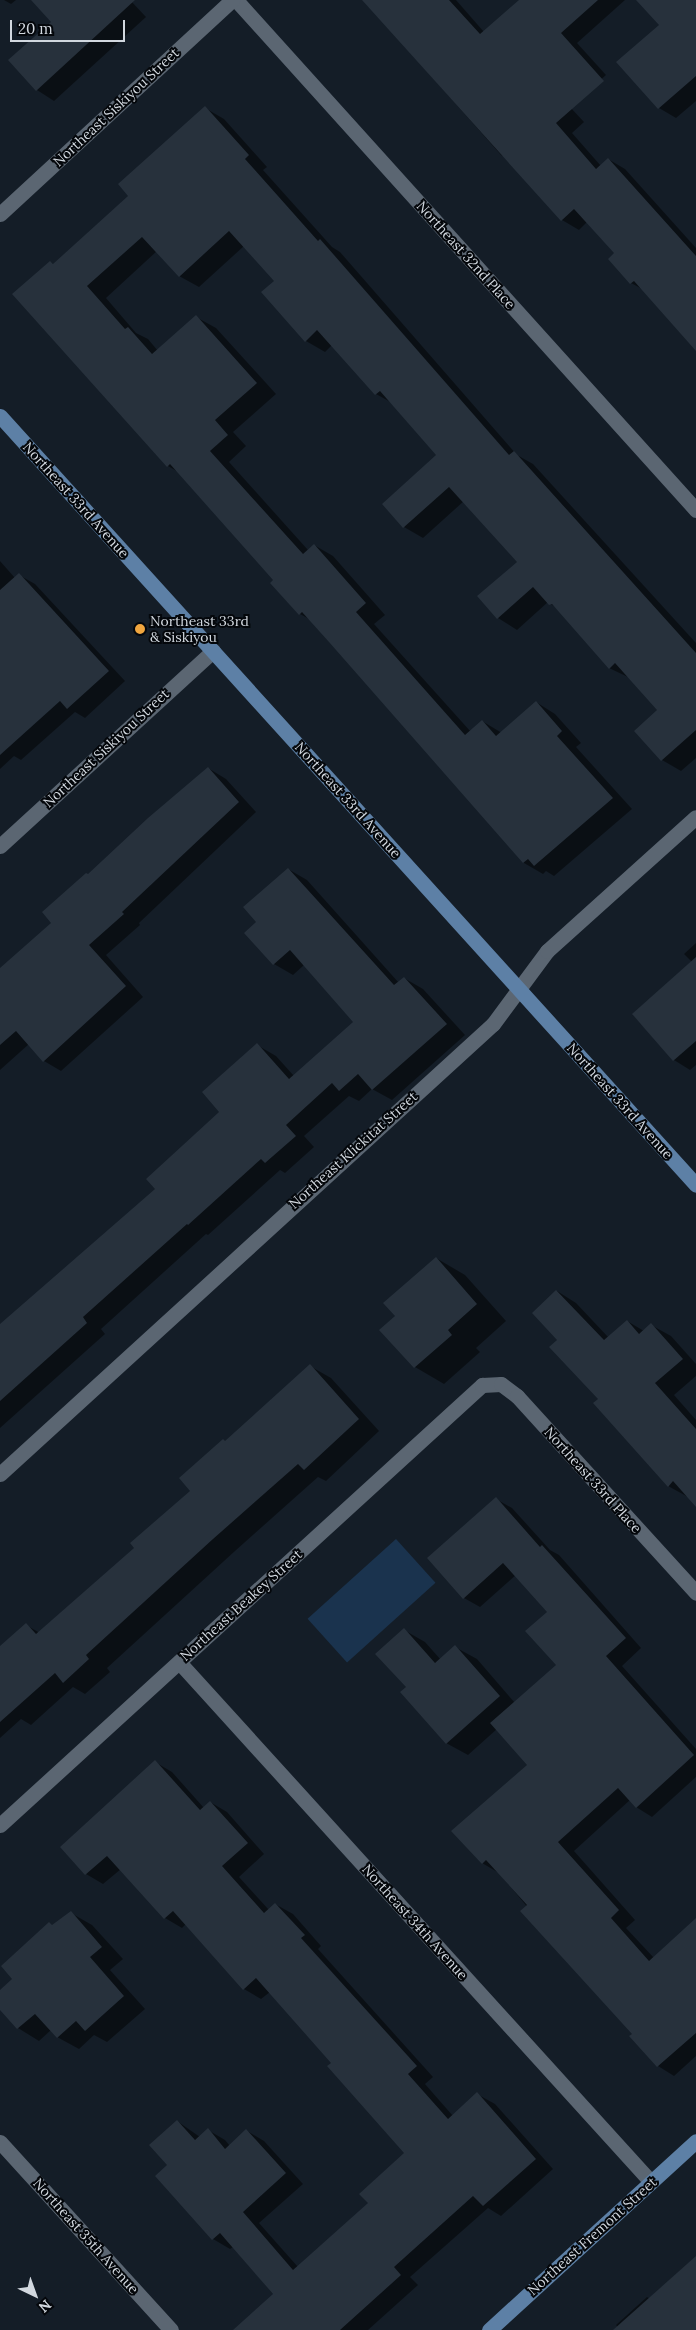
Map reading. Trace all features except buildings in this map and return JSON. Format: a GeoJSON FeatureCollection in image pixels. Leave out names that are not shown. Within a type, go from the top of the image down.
{"type":"FeatureCollection","features":[{"type":"Feature","properties":{"kind":"main road","name":"Northeast 33rd Avenue"},"geometry":{"type":"LineString","coordinates":[[0,416],[696,1185]]}},
{"type":"Feature","properties":{"kind":"main road","name":"Northeast Fremont Street"},"geometry":{"type":"LineString","coordinates":[[488,2330],[696,2141]]}},
{"type":"Feature","properties":{"kind":"street","name":"Northeast Siskiyou Street"},"geometry":{"type":"LineString","coordinates":[[0,214],[232,0]]}},
{"type":"Feature","properties":{"kind":"street","name":"Northeast 32nd Place"},"geometry":{"type":"LineString","coordinates":[[236,0],[696,510]]}},
{"type":"Feature","properties":{"kind":"street","name":"Northeast Siskiyou Street"},"geometry":{"type":"LineString","coordinates":[[0,846],[213,651]]}},
{"type":"Feature","properties":{"kind":"street","name":"Northeast Klickitat Street"},"geometry":{"type":"LineString","coordinates":[[0,1474],[492,1024],[546,951],[696,817]]}},
{"type":"Feature","properties":{"kind":"street","name":"Northeast 33rd Place"},"geometry":{"type":"LineString","coordinates":[[482,1386],[501,1384],[517,1396],[696,1593]]}},
{"type":"Feature","properties":{"kind":"street","name":"Northeast Beakey Street"},"geometry":{"type":"LineString","coordinates":[[0,1825],[482,1386]]}},
{"type":"Feature","properties":{"kind":"street","name":"Northeast 34th Avenue"},"geometry":{"type":"LineString","coordinates":[[179,1662],[651,2182]]}},
{"type":"Feature","properties":{"kind":"street","name":"Northeast 35th Avenue"},"geometry":{"type":"LineString","coordinates":[[0,2142],[171,2330]]}},
{"type":"Feature","properties":{"kind":"shaded area"},"geometry":{"type":"Polygon","coordinates":[[[396,1539],[435,1583],[347,1662],[308,1619],[396,1539]]]}},
{"type":"Feature","properties":{"kind":"place","name":"Northeast 33rd & Siskiyou"},"geometry":{"type":"Point","coordinates":[140,629]}}]}
